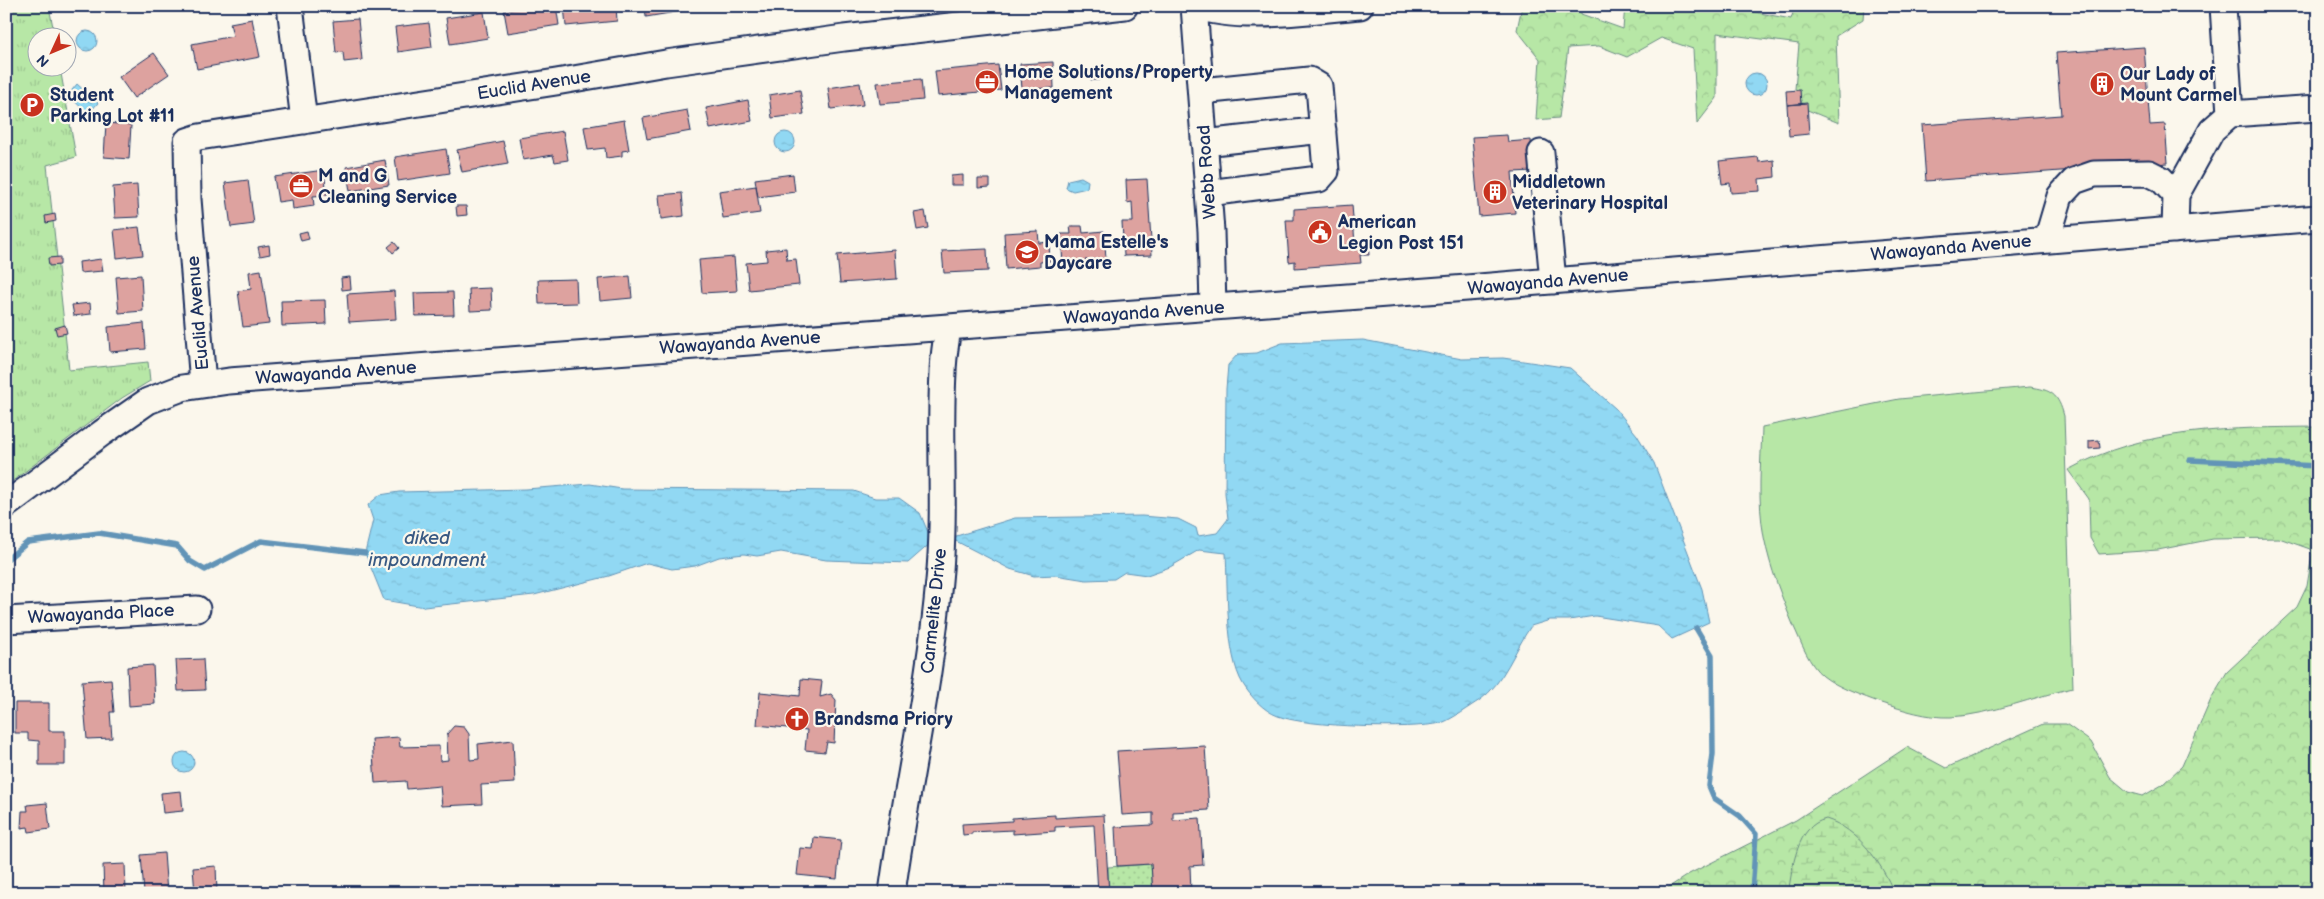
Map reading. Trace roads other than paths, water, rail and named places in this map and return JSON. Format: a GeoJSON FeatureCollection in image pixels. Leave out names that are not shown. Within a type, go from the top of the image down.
{"type":"FeatureCollection","features":[{"type":"Feature","properties":{"kind":"street"},"geometry":{"type":"LineString","coordinates":[[290,6],[304,121]]}},
{"type":"Feature","properties":{"kind":"street","name":"Euclid Avenue"},"geometry":{"type":"LineString","coordinates":[[204,384],[188,199],[187,141],[199,137],[666,63],[844,38],[1125,6]]}},
{"type":"Feature","properties":{"kind":"street"},"geometry":{"type":"LineString","coordinates":[[1194,6],[1215,13],[1238,14],[1360,6]]}},
{"type":"Feature","properties":{"kind":"street","name":"Webb Road"},"geometry":{"type":"LineString","coordinates":[[1194,6],[1208,192],[1213,307]]}},
{"type":"Feature","properties":{"kind":"street"},"geometry":{"type":"LineString","coordinates":[[2223,6],[2230,114]]}},
{"type":"Feature","properties":{"kind":"street"},"geometry":{"type":"LineString","coordinates":[[1201,91],[1309,80],[1319,86],[1326,170],[1319,179],[1208,192]]}},
{"type":"Feature","properties":{"kind":"street"},"geometry":{"type":"LineString","coordinates":[[2175,230],[2176,195],[2212,130],[2230,114],[2318,108]]}},
{"type":"Feature","properties":{"kind":"street"},"geometry":{"type":"LineString","coordinates":[[1204,142],[1323,130]]}},
{"type":"Feature","properties":{"kind":"street"},"geometry":{"type":"LineString","coordinates":[[1541,152],[1553,282]]}},
{"type":"Feature","properties":{"kind":"street"},"geometry":{"type":"LineString","coordinates":[[2047,240],[2060,196],[2074,182],[2094,174],[2149,173],[2160,179],[2176,195]]}},
{"type":"Feature","properties":{"kind":"street","name":"Wawayanda Avenue"},"geometry":{"type":"LineString","coordinates":[[6,505],[142,404],[169,392],[204,384],[1553,282],[2318,218]]}},
{"type":"Feature","properties":{"kind":"street","name":"Carmelite Drive"},"geometry":{"type":"LineString","coordinates":[[892,893],[900,835],[927,682],[939,588],[943,508],[943,372],[948,328]]}},
{"type":"Feature","properties":{"kind":"street","name":"Wawayanda Place"},"geometry":{"type":"LineString","coordinates":[[6,620],[197,609]]}},
{"type":"Feature","properties":{"kind":"water"},"geometry":{"type":"Polygon","coordinates":[[[83,32],[91,32],[96,37],[96,45],[91,50],[83,50],[78,45],[78,37],[83,32]]]}},
{"type":"Feature","properties":{"kind":"water"},"geometry":{"type":"Polygon","coordinates":[[[1756,73],[1764,76],[1767,84],[1764,92],[1756,95],[1748,92],[1745,84],[1748,76],[1756,73]]]}},
{"type":"Feature","properties":{"kind":"water"},"geometry":{"type":"Polygon","coordinates":[[[77,84],[98,103],[88,114],[68,95],[77,84]]]}},
{"type":"Feature","properties":{"kind":"water"},"geometry":{"type":"Polygon","coordinates":[[[785,132],[792,135],[795,142],[792,149],[785,152],[778,149],[775,142],[778,135],[785,132]]]}},
{"type":"Feature","properties":{"kind":"water"},"geometry":{"type":"Polygon","coordinates":[[[1081,177],[1088,181],[1087,188],[1073,191],[1066,188],[1068,180],[1081,177]]]}},
{"type":"Feature","properties":{"kind":"water"},"geometry":{"type":"Polygon","coordinates":[[[1363,340],[1462,359],[1503,358],[1570,368],[1616,409],[1637,435],[1654,463],[1702,589],[1709,622],[1672,639],[1658,626],[1595,616],[1569,620],[1550,620],[1531,626],[1502,675],[1488,693],[1455,716],[1441,723],[1383,727],[1311,723],[1273,714],[1258,703],[1243,684],[1237,671],[1230,639],[1226,553],[1199,550],[1170,567],[1147,575],[1125,572],[1114,579],[1086,580],[1055,575],[1034,576],[1010,569],[950,538],[1015,518],[1142,516],[1178,519],[1196,528],[1198,536],[1217,533],[1228,519],[1225,493],[1228,365],[1238,354],[1257,353],[1282,343],[1363,340]]]}},
{"type":"Feature","properties":{"kind":"water","name":"diked impoundment"},"geometry":{"type":"Polygon","coordinates":[[[590,484],[622,489],[854,491],[875,498],[899,498],[920,513],[932,542],[908,563],[826,560],[781,552],[757,556],[744,554],[719,557],[695,566],[672,569],[647,563],[609,576],[534,595],[424,607],[384,600],[365,553],[373,520],[368,505],[380,495],[399,492],[526,489],[590,484]]]}},
{"type":"Feature","properties":{"kind":"water"},"geometry":{"type":"Polygon","coordinates":[[[184,752],[191,755],[194,762],[191,769],[184,772],[177,769],[174,762],[177,755],[184,752]]]}},
{"type":"Feature","properties":{"kind":"waterway"},"geometry":{"type":"LineString","coordinates":[[2190,460],[2318,466]]}},
{"type":"Feature","properties":{"kind":"waterway"},"geometry":{"type":"LineString","coordinates":[[6,560],[28,542],[99,533],[177,546],[190,561],[205,570],[261,541],[365,553]]}},
{"type":"Feature","properties":{"kind":"waterway"},"geometry":{"type":"LineString","coordinates":[[1696,628],[1712,655],[1713,754],[1709,786],[1714,798],[1740,816],[1756,834],[1752,893]]}},
{"type":"Feature","properties":{"kind":"place","name":"Home Solutions/Property Management"},"geometry":{"type":"Point","coordinates":[987,82]}},
{"type":"Feature","properties":{"kind":"place","name":"Our Lady of Mount Carmel"},"geometry":{"type":"Point","coordinates":[2102,84]}},
{"type":"Feature","properties":{"kind":"place","name":"Student Parking Lot #11"},"geometry":{"type":"Point","coordinates":[32,105]}},
{"type":"Feature","properties":{"kind":"place","name":"M and G Cleaning Service"},"geometry":{"type":"Point","coordinates":[301,186]}},
{"type":"Feature","properties":{"kind":"place","name":"Middletown Veterinary Hospital"},"geometry":{"type":"Point","coordinates":[1495,192]}},
{"type":"Feature","properties":{"kind":"place","name":"American Legion Post 151"},"geometry":{"type":"Point","coordinates":[1320,232]}},
{"type":"Feature","properties":{"kind":"place","name":"Mama Estelle's Daycare"},"geometry":{"type":"Point","coordinates":[1027,252]}},
{"type":"Feature","properties":{"kind":"place","name":"Brandsma Priory"},"geometry":{"type":"Point","coordinates":[797,719]}}]}
